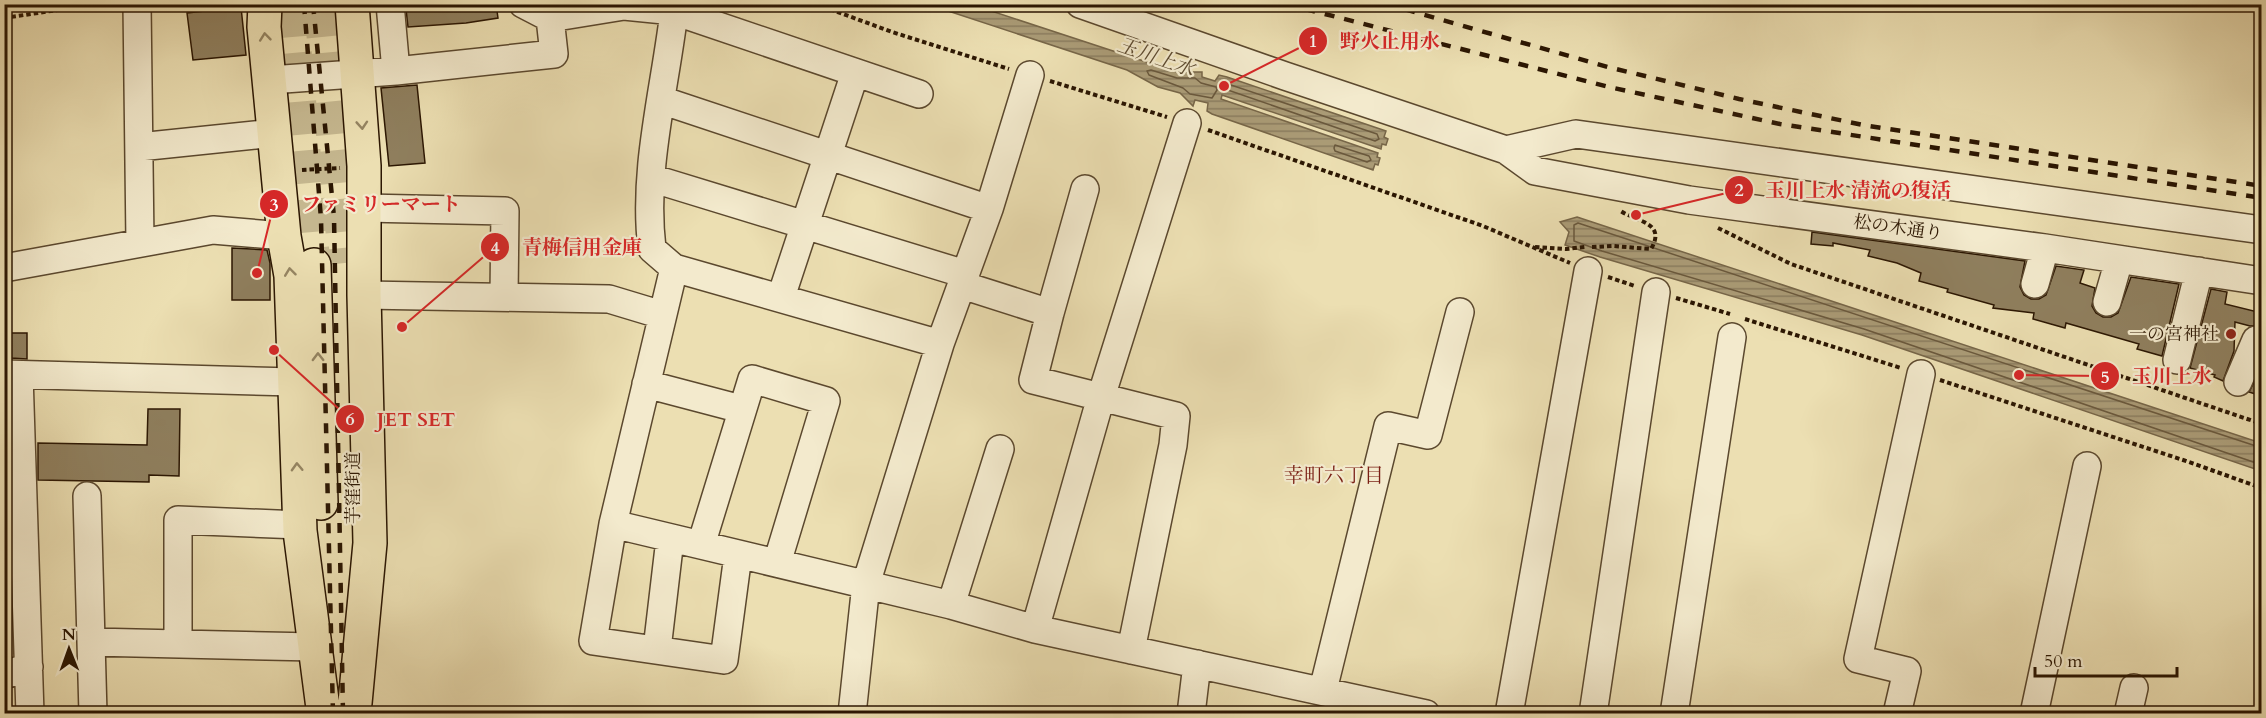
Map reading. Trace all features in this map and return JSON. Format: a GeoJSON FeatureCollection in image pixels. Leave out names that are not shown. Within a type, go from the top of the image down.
{"type":"FeatureCollection","features":[{"type":"Feature","properties":{"kind":"main road"},"geometry":{"type":"LineString","coordinates":[[264,4],[264,27],[284,236],[291,276],[300,525],[323,711]]}},
{"type":"Feature","properties":{"kind":"main road"},"geometry":{"type":"LineString","coordinates":[[352,4],[359,73],[365,208],[364,295],[370,543],[355,708]]}},
{"type":"Feature","properties":{"kind":"main road","name":"芋窪街道"},"geometry":{"type":"LineString","coordinates":[[323,711],[322,541],[329,264],[351,325],[355,708]]}},
{"type":"Feature","properties":{"kind":"street"},"geometry":{"type":"LineString","coordinates":[[137,4],[140,243]]}},
{"type":"Feature","properties":{"kind":"street"},"geometry":{"type":"LineString","coordinates":[[390,4],[396,71]]}},
{"type":"Feature","properties":{"kind":"street"},"geometry":{"type":"LineString","coordinates":[[522,4],[550,18],[624,6],[674,8],[919,94]]}},
{"type":"Feature","properties":{"kind":"street"},"geometry":{"type":"LineString","coordinates":[[1080,4],[1296,80],[1506,150],[1576,134],[2262,230]]}},
{"type":"Feature","properties":{"kind":"street"},"geometry":{"type":"LineString","coordinates":[[674,8],[651,178],[649,225],[652,249],[674,268],[940,344]]}},
{"type":"Feature","properties":{"kind":"street"},"geometry":{"type":"LineString","coordinates":[[270,80],[396,71],[554,54],[550,18]]}},
{"type":"Feature","properties":{"kind":"street"},"geometry":{"type":"LineString","coordinates":[[781,297],[855,73]]}},
{"type":"Feature","properties":{"kind":"street"},"geometry":{"type":"LineString","coordinates":[[852,714],[866,584],[940,344],[989,209],[1030,75]]}},
{"type":"Feature","properties":{"kind":"street"},"geometry":{"type":"LineString","coordinates":[[661,100],[989,209]]}},
{"type":"Feature","properties":{"kind":"street"},"geometry":{"type":"LineString","coordinates":[[1035,629],[1101,397],[1187,123]]}},
{"type":"Feature","properties":{"kind":"street"},"geometry":{"type":"LineString","coordinates":[[139,147],[274,133]]}},
{"type":"Feature","properties":{"kind":"street","name":"松の木通り"},"geometry":{"type":"LineString","coordinates":[[1506,150],[1535,171],[1703,202],[2045,248],[2262,281]]}},
{"type":"Feature","properties":{"kind":"street"},"geometry":{"type":"LineString","coordinates":[[651,178],[805,226],[963,280],[1050,313]]}},
{"type":"Feature","properties":{"kind":"street"},"geometry":{"type":"LineString","coordinates":[[1085,189],[1033,380],[1176,416],[1173,445],[1131,650]]}},
{"type":"Feature","properties":{"kind":"street"},"geometry":{"type":"LineString","coordinates":[[365,208],[505,211],[504,297]]}},
{"type":"Feature","properties":{"kind":"street"},"geometry":{"type":"LineString","coordinates":[[4,268],[213,230],[284,236]]}},
{"type":"Feature","properties":{"kind":"street"},"geometry":{"type":"LineString","coordinates":[[2035,284],[2045,248]]}},
{"type":"Feature","properties":{"kind":"street"},"geometry":{"type":"LineString","coordinates":[[2107,302],[2120,260]]}},
{"type":"Feature","properties":{"kind":"street"},"geometry":{"type":"LineString","coordinates":[[674,268],[613,524],[593,641],[724,660],[738,555]]}},
{"type":"Feature","properties":{"kind":"street"},"geometry":{"type":"LineString","coordinates":[[1509,714],[1588,271]]}},
{"type":"Feature","properties":{"kind":"street"},"geometry":{"type":"LineString","coordinates":[[2177,360],[2199,271]]}},
{"type":"Feature","properties":{"kind":"street"},"geometry":{"type":"LineString","coordinates":[[1593,714],[1656,292]]}},
{"type":"Feature","properties":{"kind":"street"},"geometry":{"type":"LineString","coordinates":[[364,295],[609,298],[662,315]]}},
{"type":"Feature","properties":{"kind":"street"},"geometry":{"type":"LineString","coordinates":[[1323,690],[1388,426],[1428,435],[1460,312]]}},
{"type":"Feature","properties":{"kind":"street"},"geometry":{"type":"LineString","coordinates":[[1674,714],[1736,324]]}},
{"type":"Feature","properties":{"kind":"street"},"geometry":{"type":"LineString","coordinates":[[2238,382],[2256,340],[2262,341]]}},
{"type":"Feature","properties":{"kind":"street"},"geometry":{"type":"LineString","coordinates":[[30,714],[17,671],[12,374],[294,382]]}},
{"type":"Feature","properties":{"kind":"street"},"geometry":{"type":"LineString","coordinates":[[1897,714],[1907,671],[1858,659],[1920,374]]}},
{"type":"Feature","properties":{"kind":"street"},"geometry":{"type":"LineString","coordinates":[[701,545],[752,379],[826,401],[777,563]]}},
{"type":"Feature","properties":{"kind":"street"},"geometry":{"type":"LineString","coordinates":[[646,384],[741,409]]}},
{"type":"Feature","properties":{"kind":"street"},"geometry":{"type":"LineString","coordinates":[[951,605],[1000,449]]}},
{"type":"Feature","properties":{"kind":"street"},"geometry":{"type":"LineString","coordinates":[[2034,714],[2087,466]]}},
{"type":"Feature","properties":{"kind":"street"},"geometry":{"type":"LineString","coordinates":[[87,496],[93,714]]}},
{"type":"Feature","properties":{"kind":"street"},"geometry":{"type":"LineString","coordinates":[[178,644],[178,520],[300,525]]}},
{"type":"Feature","properties":{"kind":"street"},"geometry":{"type":"LineString","coordinates":[[613,524],[951,605],[1035,629],[1323,690],[1369,707],[1426,714]]}},
{"type":"Feature","properties":{"kind":"street"},"geometry":{"type":"LineString","coordinates":[[657,649],[670,539]]}},
{"type":"Feature","properties":{"kind":"street"},"geometry":{"type":"LineString","coordinates":[[92,642],[315,647]]}},
{"type":"Feature","properties":{"kind":"street"},"geometry":{"type":"LineString","coordinates":[[1191,714],[1197,664]]}},
{"type":"Feature","properties":{"kind":"path"},"geometry":{"type":"LineString","coordinates":[[4,18],[98,4]]}},
{"type":"Feature","properties":{"kind":"path"},"geometry":{"type":"LineString","coordinates":[[816,4],[892,32],[1187,123],[1483,226],[1588,271],[1656,292],[1736,324],[1920,374],[2262,488]]}},
{"type":"Feature","properties":{"kind":"path"},"geometry":{"type":"LineString","coordinates":[[296,171],[349,167]]}},
{"type":"Feature","properties":{"kind":"path"},"geometry":{"type":"LineString","coordinates":[[1703,202],[1717,227],[1791,264],[2262,424]]}},
{"type":"Feature","properties":{"kind":"path"},"geometry":{"type":"LineString","coordinates":[[1613,246],[1651,249],[1655,243],[1653,226],[1616,208]]}},
{"type":"Feature","properties":{"kind":"path"},"geometry":{"type":"LineString","coordinates":[[1532,247],[1566,249]]}},
{"type":"Feature","properties":{"kind":"water"},"geometry":{"type":"Polygon","coordinates":[[[930,5],[973,5],[1177,72],[1202,72],[1202,77],[1215,81],[1219,75],[1227,77],[1386,131],[1384,137],[1388,139],[1386,145],[1382,144],[1381,149],[1222,95],[1221,99],[1378,153],[1377,157],[1380,158],[1378,165],[1375,164],[1373,170],[1212,114],[1207,111],[1208,103],[1195,100],[1193,106],[1180,93],[1158,87],[1127,70],[930,5]]]}},
{"type":"Feature","properties":{"kind":"water"},"geometry":{"type":"Polygon","coordinates":[[[1577,217],[2261,443],[2261,471],[1862,335],[1565,245],[1569,232],[1560,222],[1577,217]]]}},
{"type":"Feature","properties":{"kind":"building"},"geometry":{"type":"Polygon","coordinates":[[[454,4],[496,4],[498,18],[408,27],[406,9],[454,4]]]}},
{"type":"Feature","properties":{"kind":"building"},"geometry":{"type":"Polygon","coordinates":[[[241,7],[246,55],[193,60],[187,13],[241,7]]]}},
{"type":"Feature","properties":{"kind":"building"},"geometry":{"type":"Polygon","coordinates":[[[417,85],[425,163],[389,166],[381,88],[417,85]]]}},
{"type":"Feature","properties":{"kind":"building"},"geometry":{"type":"Polygon","coordinates":[[[1812,232],[2025,261],[2020,287],[2024,295],[2031,299],[2039,299],[2046,295],[2056,266],[2084,270],[2080,283],[2095,288],[2092,306],[2096,313],[2103,317],[2111,317],[2118,313],[2131,277],[2179,284],[2162,356],[2137,349],[2139,344],[2066,323],[2065,328],[2033,319],[2034,313],[1993,308],[1994,305],[1947,292],[1948,289],[1919,281],[1921,273],[1897,263],[1868,256],[1870,250],[1833,243],[1833,246],[1811,244],[1812,232]]]}},
{"type":"Feature","properties":{"kind":"building"},"geometry":{"type":"Polygon","coordinates":[[[232,248],[267,250],[270,263],[270,300],[232,300],[232,248]]]}},
{"type":"Feature","properties":{"kind":"building"},"geometry":{"type":"Polygon","coordinates":[[[2211,289],[2227,292],[2225,304],[2262,313],[2262,325],[2250,326],[2235,322],[2234,351],[2223,381],[2214,377],[2215,375],[2190,368],[2211,289]]]}},
{"type":"Feature","properties":{"kind":"building"},"geometry":{"type":"Polygon","coordinates":[[[11,333],[27,333],[27,359],[11,358],[11,333]]]}},
{"type":"Feature","properties":{"kind":"building"},"geometry":{"type":"Polygon","coordinates":[[[2262,367],[2262,396],[2249,392],[2262,367]]]}},
{"type":"Feature","properties":{"kind":"building"},"geometry":{"type":"Polygon","coordinates":[[[148,409],[180,409],[179,476],[149,475],[149,482],[38,480],[38,443],[147,445],[148,409]]]}},
{"type":"Feature","properties":{"kind":"tunnel"},"geometry":{"type":"LineString","coordinates":[[291,4],[314,265]]}},
{"type":"Feature","properties":{"kind":"tunnel"},"geometry":{"type":"LineString","coordinates":[[320,4],[345,263]]}},
{"type":"Feature","properties":{"kind":"railway"},"geometry":{"type":"LineString","coordinates":[[304,4],[321,219],[333,714]]}},
{"type":"Feature","properties":{"kind":"railway"},"geometry":{"type":"LineString","coordinates":[[313,4],[334,217],[343,714]]}},
{"type":"Feature","properties":{"kind":"railway"},"geometry":{"type":"LineString","coordinates":[[1286,4],[1609,87],[1780,124],[2262,198]]}},
{"type":"Feature","properties":{"kind":"railway"},"geometry":{"type":"LineString","coordinates":[[1386,4],[1608,67],[1739,99],[1863,125],[2262,186]]}},
{"type":"Feature","properties":{"kind":"place","name":"野火止用水"},"geometry":{"type":"Point","coordinates":[1224,86]}},
{"type":"Feature","properties":{"kind":"place","name":"玉川上水 清流の復活"},"geometry":{"type":"Point","coordinates":[1636,215]}},
{"type":"Feature","properties":{"kind":"place","name":"ファミリーマート"},"geometry":{"type":"Point","coordinates":[257,273]}},
{"type":"Feature","properties":{"kind":"place","name":"青梅信用金庫"},"geometry":{"type":"Point","coordinates":[402,327]}},
{"type":"Feature","properties":{"kind":"place","name":"一の宮神社"},"geometry":{"type":"Point","coordinates":[2231,334]}},
{"type":"Feature","properties":{"kind":"place","name":"JET SET"},"geometry":{"type":"Point","coordinates":[274,350]}},
{"type":"Feature","properties":{"kind":"place","name":"玉川上水"},"geometry":{"type":"Point","coordinates":[2019,375]}},
{"type":"Feature","properties":{"kind":"district","name":"幸町六丁目"},"geometry":{"type":"Point","coordinates":[1334,475]}}]}
